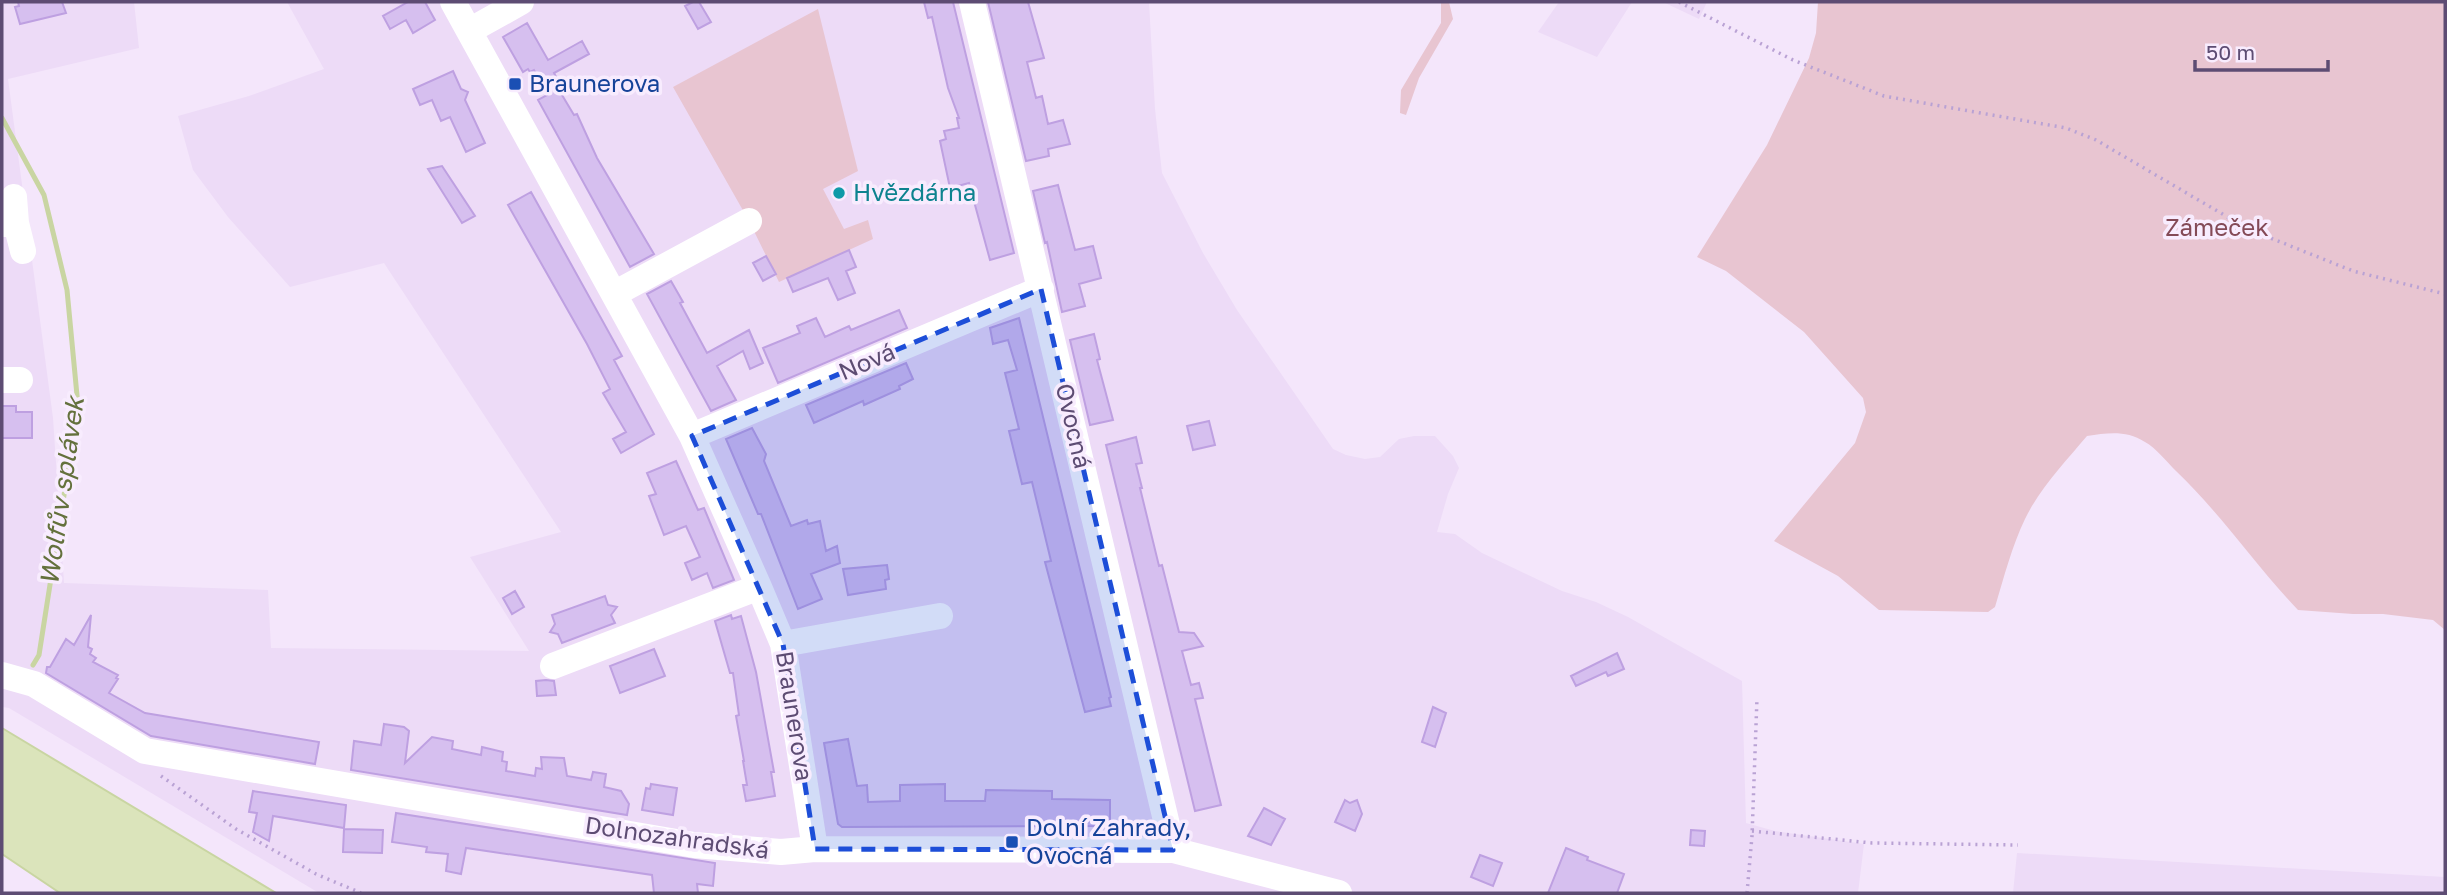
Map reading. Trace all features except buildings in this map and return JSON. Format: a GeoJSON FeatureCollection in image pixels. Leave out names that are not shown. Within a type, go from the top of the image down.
{"type":"FeatureCollection","features":[{"type":"Feature","properties":{"kind":"street","name":"Braunerova"},"geometry":{"type":"LineString","coordinates":[[453,2],[692,436],[759,587],[783,644],[815,849]]}},
{"type":"Feature","properties":{"kind":"street"},"geometry":{"type":"LineString","coordinates":[[469,31],[521,2]]}},
{"type":"Feature","properties":{"kind":"street","name":"Ovocná"},"geometry":{"type":"LineString","coordinates":[[972,2],[1173,850]]}},
{"type":"Feature","properties":{"kind":"street"},"geometry":{"type":"LineString","coordinates":[[11,215],[23,250]]}},
{"type":"Feature","properties":{"kind":"street"},"geometry":{"type":"LineString","coordinates":[[614,294],[749,221]]}},
{"type":"Feature","properties":{"kind":"street","name":"Nová"},"geometry":{"type":"LineString","coordinates":[[692,436],[1041,289]]}},
{"type":"Feature","properties":{"kind":"street"},"geometry":{"type":"LineString","coordinates":[[553,666],[759,587]]}},
{"type":"Feature","properties":{"kind":"street"},"geometry":{"type":"LineString","coordinates":[[783,644],[940,616]]}},
{"type":"Feature","properties":{"kind":"street","name":"Dolnozahradská"},"geometry":{"type":"LineString","coordinates":[[2,675],[34,684],[145,751],[694,845],[781,852],[815,849],[1173,850],[1339,893]]}},
{"type":"Feature","properties":{"kind":"path"},"geometry":{"type":"LineString","coordinates":[[1679,2],[1793,60],[1884,96],[2066,128],[2096,140],[2248,229],[2353,271],[2445,293]]}},
{"type":"Feature","properties":{"kind":"path"},"geometry":{"type":"LineString","coordinates":[[1747,893],[1757,698]]}},
{"type":"Feature","properties":{"kind":"path"},"geometry":{"type":"LineString","coordinates":[[151,769],[236,829],[316,874],[361,893]]}},
{"type":"Feature","properties":{"kind":"path"},"geometry":{"type":"LineString","coordinates":[[1752,831],[1872,843],[2018,845]]}},
{"type":"Feature","properties":{"kind":"highlighted area"},"geometry":{"type":"Polygon","coordinates":[[[1041,289],[1173,850],[815,849],[783,644],[692,436],[1041,289]]]}},
{"type":"Feature","properties":{"kind":"shaded area"},"geometry":{"type":"Polygon","coordinates":[[[2,2],[134,2],[139,48],[8,79],[53,418],[64,583],[268,590],[271,648],[529,651],[470,557],[561,532],[384,263],[290,287],[228,217],[193,170],[178,116],[249,96],[324,69],[287,2],[1149,2],[1155,109],[1162,173],[1203,253],[1237,310],[1333,449],[1365,459],[1380,457],[1399,439],[1435,436],[1453,456],[1459,468],[1437,532],[1455,534],[1482,553],[1562,591],[1596,602],[1628,617],[1742,681],[1746,823],[1775,831],[1864,844],[1858,893],[319,893],[9,708],[2,707],[2,2]]]}},
{"type":"Feature","properties":{"kind":"shaded area"},"geometry":{"type":"Polygon","coordinates":[[[1559,2],[1632,2],[1597,57],[1538,32],[1559,2]]]}},
{"type":"Feature","properties":{"kind":"shaded area"},"geometry":{"type":"Polygon","coordinates":[[[1663,2],[1707,2],[1699,19],[1663,2]]]}},
{"type":"Feature","properties":{"kind":"shaded area"},"geometry":{"type":"Polygon","coordinates":[[[2,728],[276,893],[60,893],[2,854],[2,728]]]}},
{"type":"Feature","properties":{"kind":"shaded area"},"geometry":{"type":"Polygon","coordinates":[[[2017,853],[2445,877],[2445,893],[2013,893],[2017,853]]]}},
{"type":"Feature","properties":{"kind":"green space"},"geometry":{"type":"Polygon","coordinates":[[[1441,2],[1449,2],[1453,19],[1419,78],[1406,115],[1400,113],[1401,90],[1441,23],[1441,2]]]}},
{"type":"Feature","properties":{"kind":"green space","name":"Zámeček"},"geometry":{"type":"Polygon","coordinates":[[[1818,2],[2445,2],[2445,630],[2433,620],[2383,614],[2298,610],[2208,505],[2161,455],[2138,438],[2124,434],[2087,436],[2062,465],[2025,519],[1995,607],[1988,612],[1879,610],[1838,576],[1774,541],[1855,443],[1866,412],[1863,398],[1804,332],[1726,271],[1697,257],[1767,145],[1809,58],[1816,33],[1818,2]]]}},
{"type":"Feature","properties":{"kind":"green space"},"geometry":{"type":"Polygon","coordinates":[[[818,9],[858,171],[823,189],[844,229],[868,220],[873,239],[779,282],[749,221],[673,87],[818,9]]]}},
{"type":"Feature","properties":{"kind":"waterway","name":"Wolfův splávek"},"geometry":{"type":"LineString","coordinates":[[2,118],[44,195],[67,290],[78,406],[39,655],[33,665]]}},
{"type":"Feature","properties":{"kind":"place","name":"Braunerova"},"geometry":{"type":"Point","coordinates":[515,84]}},
{"type":"Feature","properties":{"kind":"place","name":"Hvězdárna"},"geometry":{"type":"Point","coordinates":[839,193]}},
{"type":"Feature","properties":{"kind":"place","name":"Dolní Zahrady, Ovocná"},"geometry":{"type":"Point","coordinates":[1012,842]}}]}
